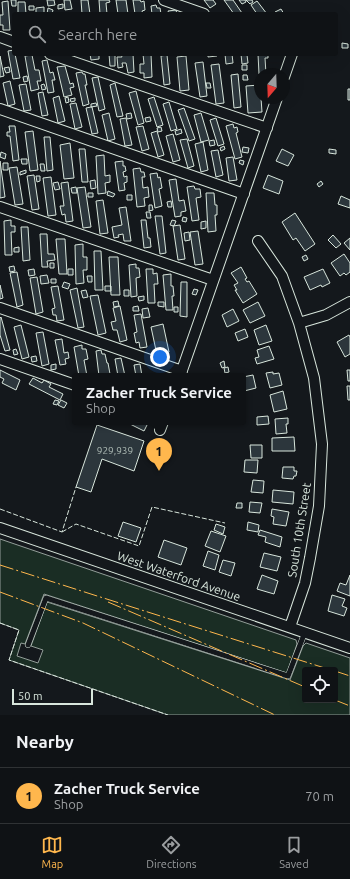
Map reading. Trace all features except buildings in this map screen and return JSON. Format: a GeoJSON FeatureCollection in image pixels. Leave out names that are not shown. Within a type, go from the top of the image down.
{"type":"FeatureCollection","features":[{"type":"Feature","properties":{"kind":"street"},"geometry":{"type":"LineString","coordinates":[[164,0],[198,12]]}},
{"type":"Feature","properties":{"kind":"street"},"geometry":{"type":"LineString","coordinates":[[0,38],[12,41]]}},
{"type":"Feature","properties":{"kind":"street"},"geometry":{"type":"LineString","coordinates":[[56,56],[267,128]]}},
{"type":"Feature","properties":{"kind":"street"},"geometry":{"type":"LineString","coordinates":[[287,68],[291,56]]}},
{"type":"Feature","properties":{"kind":"street"},"geometry":{"type":"LineString","coordinates":[[0,308],[181,373],[275,104]]}},
{"type":"Feature","properties":{"kind":"street"},"geometry":{"type":"LineString","coordinates":[[0,109],[244,194]]}},
{"type":"Feature","properties":{"kind":"street"},"geometry":{"type":"LineString","coordinates":[[0,207],[213,280]]}},
{"type":"Feature","properties":{"kind":"street","name":"South 10th Street"},"geometry":{"type":"LineString","coordinates":[[258,242],[282,276],[299,323],[314,378],[322,444],[319,506],[310,558],[305,582],[290,627]]}},
{"type":"Feature","properties":{"kind":"street"},"geometry":{"type":"LineString","coordinates":[[299,323],[326,315],[350,302]]}},
{"type":"Feature","properties":{"kind":"street"},"geometry":{"type":"LineString","coordinates":[[0,359],[72,384]]}},
{"type":"Feature","properties":{"kind":"street","name":"West Waterford Avenue"},"geometry":{"type":"LineString","coordinates":[[0,528],[350,648]]}},
{"type":"Feature","properties":{"kind":"lane"},"geometry":{"type":"LineString","coordinates":[[28,645],[46,598],[288,676],[305,632]]}},
{"type":"Feature","properties":{"kind":"green space"},"geometry":{"type":"Polygon","coordinates":[[[0,539],[296,640],[297,644],[287,673],[44,594],[25,644],[21,643],[17,656],[38,663],[43,650],[31,646],[47,602],[290,680],[303,646],[306,643],[350,658],[350,715],[168,715],[9,660],[19,630],[0,623],[0,539]]]}},
{"type":"Feature","properties":{"kind":"fence"},"geometry":{"type":"LineString","coordinates":[[0,509],[62,532],[76,487]]}},
{"type":"Feature","properties":{"kind":"fence"},"geometry":{"type":"LineString","coordinates":[[62,532],[76,524],[139,546],[152,507],[225,523]]}},
{"type":"Feature","properties":{"kind":"fence"},"geometry":{"type":"LineString","coordinates":[[0,623],[19,630],[9,660],[168,715]]}},
{"type":"Feature","properties":{"kind":"power"},"geometry":{"type":"LineString","coordinates":[[0,565],[322,667]]}},
{"type":"Feature","properties":{"kind":"power"},"geometry":{"type":"LineString","coordinates":[[0,592],[83,623],[275,715]]}},
{"type":"Feature","properties":{"kind":"power"},"geometry":{"type":"LineString","coordinates":[[108,602],[302,686]]}},
{"type":"Feature","properties":{"kind":"power"},"geometry":{"type":"LineString","coordinates":[[338,672],[350,676]]}},
{"type":"Feature","properties":{"kind":"power"},"geometry":{"type":"LineString","coordinates":[[338,701],[350,706]]}},
{"type":"Feature","properties":{"kind":"place","name":"Zacher Truck Service"},"geometry":{"type":"Point","coordinates":[159,471]}}]}
